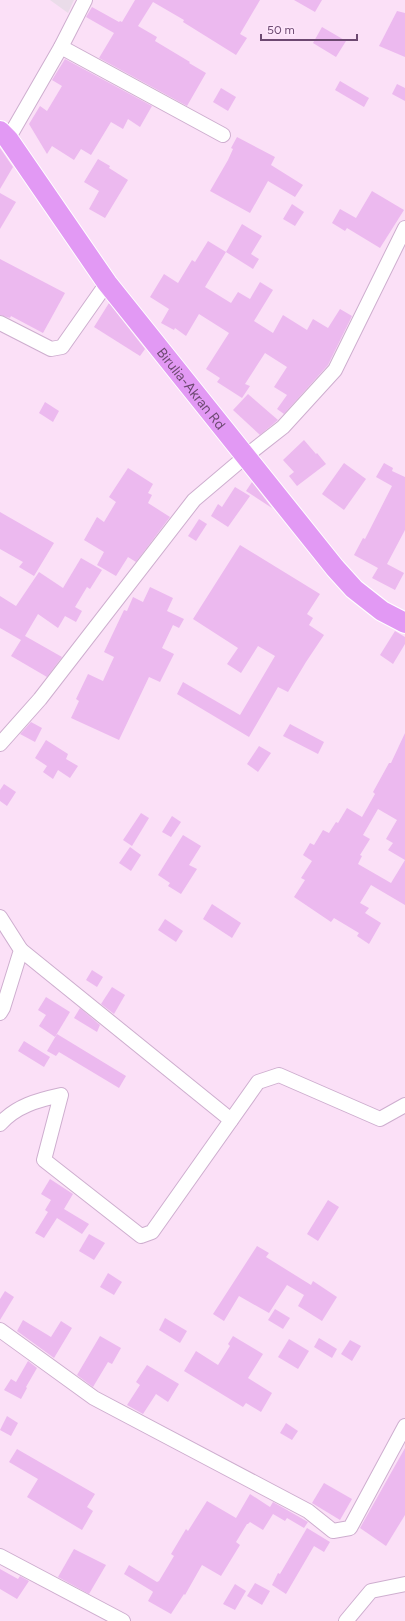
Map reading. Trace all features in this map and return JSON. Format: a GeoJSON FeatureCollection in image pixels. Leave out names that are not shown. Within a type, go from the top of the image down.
{"type":"FeatureCollection","features":[{"type":"Feature","properties":{"kind":"highway","name":"Birulia-Akran Rd"},"geometry":{"type":"LineString","coordinates":[[4,135],[107,283],[335,568],[354,589],[382,611],[405,624]]}},
{"type":"Feature","properties":{"kind":"street"},"geometry":{"type":"LineString","coordinates":[[4,135],[61,47],[84,0]]}},
{"type":"Feature","properties":{"kind":"street"},"geometry":{"type":"LineString","coordinates":[[61,47],[223,135]]}},
{"type":"Feature","properties":{"kind":"street"},"geometry":{"type":"LineString","coordinates":[[0,744],[40,699],[194,500],[283,427],[335,370],[405,228]]}},
{"type":"Feature","properties":{"kind":"street"},"geometry":{"type":"LineString","coordinates":[[0,323],[50,350],[62,347],[107,283]]}},
{"type":"Feature","properties":{"kind":"street"},"geometry":{"type":"LineString","coordinates":[[0,917],[21,950],[231,1120]]}},
{"type":"Feature","properties":{"kind":"street"},"geometry":{"type":"LineString","coordinates":[[0,1013],[3,1008],[21,950]]}},
{"type":"Feature","properties":{"kind":"street"},"geometry":{"type":"LineString","coordinates":[[0,1124],[9,1114],[39,1099],[61,1095],[44,1160],[141,1236],[152,1232],[258,1082],[280,1075],[380,1119],[405,1105]]}},
{"type":"Feature","properties":{"kind":"street"},"geometry":{"type":"LineString","coordinates":[[0,1330],[94,1398],[308,1511],[333,1530],[350,1528],[405,1426]]}},
{"type":"Feature","properties":{"kind":"street"},"geometry":{"type":"LineString","coordinates":[[0,1556],[106,1617],[123,1621]]}},
{"type":"Feature","properties":{"kind":"street"},"geometry":{"type":"LineString","coordinates":[[346,1621],[371,1591],[405,1584]]}},
{"type":"Feature","properties":{"kind":"shaded area"},"geometry":{"type":"Polygon","coordinates":[[[50,0],[74,0],[68,13],[50,0]]]}},
{"type":"Feature","properties":{"kind":"building"},"geometry":{"type":"Polygon","coordinates":[[[135,0],[260,0],[240,34],[247,38],[236,55],[183,22],[184,20],[153,2],[138,26],[157,37],[155,41],[206,73],[187,106],[99,58],[114,33],[86,17],[92,7],[119,22],[122,22],[135,0]]]}},
{"type":"Feature","properties":{"kind":"building"},"geometry":{"type":"Polygon","coordinates":[[[294,0],[322,0],[315,12],[294,0]]]}},
{"type":"Feature","properties":{"kind":"building"},"geometry":{"type":"Polygon","coordinates":[[[397,11],[405,13],[405,57],[379,46],[397,11]]]}},
{"type":"Feature","properties":{"kind":"building"},"geometry":{"type":"Polygon","coordinates":[[[322,27],[346,41],[336,57],[313,43],[322,27]]]}},
{"type":"Feature","properties":{"kind":"building"},"geometry":{"type":"Polygon","coordinates":[[[65,59],[152,106],[140,127],[128,119],[123,129],[111,122],[91,155],[81,149],[74,160],[52,146],[47,154],[29,124],[40,106],[47,111],[62,86],[52,80],[65,59]]]}},
{"type":"Feature","properties":{"kind":"building"},"geometry":{"type":"Polygon","coordinates":[[[340,81],[369,98],[364,107],[335,90],[340,81]]]}},
{"type":"Feature","properties":{"kind":"building"},"geometry":{"type":"Polygon","coordinates":[[[397,84],[405,88],[405,101],[392,94],[397,84]]]}},
{"type":"Feature","properties":{"kind":"building"},"geometry":{"type":"Polygon","coordinates":[[[221,88],[236,97],[228,111],[213,102],[221,88]]]}},
{"type":"Feature","properties":{"kind":"building"},"geometry":{"type":"Polygon","coordinates":[[[237,137],[275,157],[271,165],[303,185],[295,197],[268,181],[250,213],[210,191],[228,160],[233,149],[231,148],[237,137]]]}},
{"type":"Feature","properties":{"kind":"building"},"geometry":{"type":"Polygon","coordinates":[[[0,148],[13,167],[0,189],[0,148]]]}},
{"type":"Feature","properties":{"kind":"building"},"geometry":{"type":"Polygon","coordinates":[[[98,159],[128,180],[105,218],[89,209],[99,191],[84,182],[98,159]]]}},
{"type":"Feature","properties":{"kind":"building"},"geometry":{"type":"Polygon","coordinates":[[[372,191],[404,210],[380,248],[347,228],[345,231],[332,223],[340,209],[356,218],[372,191]]]}},
{"type":"Feature","properties":{"kind":"building"},"geometry":{"type":"Polygon","coordinates":[[[0,193],[16,202],[0,229],[0,193]]]}},
{"type":"Feature","properties":{"kind":"building"},"geometry":{"type":"Polygon","coordinates":[[[292,204],[304,212],[295,226],[283,219],[292,204]]]}},
{"type":"Feature","properties":{"kind":"building"},"geometry":{"type":"Polygon","coordinates":[[[242,224],[262,236],[251,254],[259,259],[253,269],[226,252],[242,224]]]}},
{"type":"Feature","properties":{"kind":"building"},"geometry":{"type":"Polygon","coordinates":[[[208,241],[226,252],[205,287],[231,303],[238,292],[250,299],[260,282],[273,290],[254,321],[273,333],[283,315],[307,330],[313,319],[328,328],[340,309],[352,316],[328,365],[284,414],[277,409],[287,395],[274,387],[287,367],[265,353],[245,384],[250,386],[242,398],[217,382],[220,378],[206,369],[229,333],[199,314],[186,336],[175,328],[174,330],[161,323],[169,309],[150,297],[164,274],[178,283],[192,260],[195,262],[208,241]]]}},
{"type":"Feature","properties":{"kind":"building"},"geometry":{"type":"Polygon","coordinates":[[[0,259],[65,293],[43,333],[11,316],[10,318],[0,315],[0,259]]]}},
{"type":"Feature","properties":{"kind":"building"},"geometry":{"type":"Polygon","coordinates":[[[109,303],[145,349],[140,356],[94,327],[109,303]]]}},
{"type":"Feature","properties":{"kind":"building"},"geometry":{"type":"Polygon","coordinates":[[[248,394],[278,420],[260,435],[233,410],[248,394]]]}},
{"type":"Feature","properties":{"kind":"building"},"geometry":{"type":"Polygon","coordinates":[[[45,402],[59,411],[53,422],[39,413],[45,402]]]}},
{"type":"Feature","properties":{"kind":"building"},"geometry":{"type":"Polygon","coordinates":[[[304,440],[326,464],[297,486],[289,476],[294,472],[283,460],[304,440]]]}},
{"type":"Feature","properties":{"kind":"building"},"geometry":{"type":"Polygon","coordinates":[[[344,463],[366,479],[344,510],[322,494],[344,463]]]}},
{"type":"Feature","properties":{"kind":"building"},"geometry":{"type":"Polygon","coordinates":[[[384,463],[393,468],[392,471],[405,477],[405,530],[387,564],[404,573],[395,590],[372,578],[378,568],[354,555],[363,538],[365,539],[392,486],[376,477],[384,463]]]}},
{"type":"Feature","properties":{"kind":"building"},"geometry":{"type":"Polygon","coordinates":[[[128,468],[153,484],[148,493],[152,495],[148,503],[170,517],[136,562],[128,557],[116,576],[97,565],[104,552],[84,540],[97,517],[104,522],[116,502],[109,497],[128,468]]]}},
{"type":"Feature","properties":{"kind":"building"},"geometry":{"type":"Polygon","coordinates":[[[252,482],[272,508],[246,491],[252,482]]]}},
{"type":"Feature","properties":{"kind":"building"},"geometry":{"type":"Polygon","coordinates":[[[235,487],[250,496],[228,527],[211,516],[218,504],[222,507],[235,487]]]}},
{"type":"Feature","properties":{"kind":"building"},"geometry":{"type":"Polygon","coordinates":[[[0,512],[54,543],[34,576],[19,567],[23,562],[0,549],[0,512]]]}},
{"type":"Feature","properties":{"kind":"building"},"geometry":{"type":"Polygon","coordinates":[[[199,519],[207,524],[196,541],[188,536],[199,519]]]}},
{"type":"Feature","properties":{"kind":"building"},"geometry":{"type":"Polygon","coordinates":[[[240,545],[320,594],[307,614],[313,618],[309,625],[324,635],[288,692],[278,687],[249,737],[177,694],[183,682],[240,715],[275,656],[258,646],[241,673],[227,664],[238,648],[193,619],[240,545]]]}},
{"type":"Feature","properties":{"kind":"building"},"geometry":{"type":"Polygon","coordinates":[[[81,558],[102,570],[90,589],[87,587],[75,607],[82,611],[76,622],[65,616],[58,628],[38,614],[25,636],[62,657],[47,677],[11,656],[21,640],[0,628],[0,596],[16,606],[39,572],[63,588],[81,558]]]}},
{"type":"Feature","properties":{"kind":"building"},"geometry":{"type":"Polygon","coordinates":[[[150,587],[173,598],[167,611],[184,619],[179,628],[173,625],[162,648],[174,654],[160,682],[149,677],[119,740],[71,718],[79,701],[76,699],[88,674],[103,681],[114,657],[104,652],[124,610],[127,611],[133,597],[143,602],[150,587]]]}},
{"type":"Feature","properties":{"kind":"building"},"geometry":{"type":"Polygon","coordinates":[[[395,631],[405,637],[405,644],[393,664],[380,655],[395,631]]]}},
{"type":"Feature","properties":{"kind":"building"},"geometry":{"type":"Polygon","coordinates":[[[31,722],[42,728],[35,742],[20,734],[31,722]]]}},
{"type":"Feature","properties":{"kind":"building"},"geometry":{"type":"Polygon","coordinates":[[[290,724],[324,742],[318,754],[283,736],[290,724]]]}},
{"type":"Feature","properties":{"kind":"building"},"geometry":{"type":"Polygon","coordinates":[[[405,733],[405,860],[405,905],[371,885],[360,903],[369,908],[365,913],[381,923],[369,944],[357,936],[359,933],[334,918],[331,922],[294,897],[305,880],[301,878],[312,861],[303,855],[310,843],[314,845],[323,830],[329,833],[336,822],[338,823],[347,808],[362,817],[375,794],[373,792],[389,763],[391,763],[405,733]],[[378,809],[363,835],[370,839],[360,855],[362,856],[358,864],[391,883],[405,860],[388,850],[393,843],[386,839],[397,820],[378,809]]]}},
{"type":"Feature","properties":{"kind":"building"},"geometry":{"type":"Polygon","coordinates":[[[46,740],[68,754],[66,759],[78,766],[70,778],[58,770],[53,779],[43,772],[47,766],[35,758],[46,740]]]}},
{"type":"Feature","properties":{"kind":"building"},"geometry":{"type":"Polygon","coordinates":[[[259,746],[271,753],[258,772],[247,764],[259,746]]]}},
{"type":"Feature","properties":{"kind":"building"},"geometry":{"type":"Polygon","coordinates":[[[4,784],[16,792],[7,806],[0,801],[0,790],[4,784]]]}},
{"type":"Feature","properties":{"kind":"building"},"geometry":{"type":"Polygon","coordinates":[[[141,813],[149,818],[132,846],[123,840],[141,813]]]}},
{"type":"Feature","properties":{"kind":"building"},"geometry":{"type":"Polygon","coordinates":[[[172,816],[181,822],[171,837],[162,832],[172,816]]]}},
{"type":"Feature","properties":{"kind":"building"},"geometry":{"type":"Polygon","coordinates":[[[183,835],[201,846],[189,865],[197,869],[181,894],[168,886],[170,883],[158,875],[183,835]]]}},
{"type":"Feature","properties":{"kind":"building"},"geometry":{"type":"Polygon","coordinates":[[[130,847],[141,855],[131,871],[119,863],[130,847]]]}},
{"type":"Feature","properties":{"kind":"building"},"geometry":{"type":"Polygon","coordinates":[[[212,904],[241,923],[232,938],[203,919],[212,904]]]}},
{"type":"Feature","properties":{"kind":"building"},"geometry":{"type":"Polygon","coordinates":[[[165,919],[183,931],[176,942],[158,930],[165,919]]]}},
{"type":"Feature","properties":{"kind":"building"},"geometry":{"type":"Polygon","coordinates":[[[92,970],[103,977],[97,987],[86,980],[92,970]]]}},
{"type":"Feature","properties":{"kind":"building"},"geometry":{"type":"Polygon","coordinates":[[[112,987],[125,995],[114,1014],[101,1004],[112,987]]]}},
{"type":"Feature","properties":{"kind":"building"},"geometry":{"type":"Polygon","coordinates":[[[46,997],[70,1012],[55,1037],[39,1026],[46,1015],[38,1010],[46,997]]]}},
{"type":"Feature","properties":{"kind":"building"},"geometry":{"type":"Polygon","coordinates":[[[80,1008],[100,1025],[97,1032],[74,1018],[80,1008]]]}},
{"type":"Feature","properties":{"kind":"building"},"geometry":{"type":"Polygon","coordinates":[[[57,1034],[126,1076],[119,1088],[59,1052],[56,1056],[47,1051],[57,1034]]]}},
{"type":"Feature","properties":{"kind":"building"},"geometry":{"type":"Polygon","coordinates":[[[24,1041],[50,1057],[44,1067],[18,1051],[24,1041]]]}},
{"type":"Feature","properties":{"kind":"building"},"geometry":{"type":"Polygon","coordinates":[[[50,1179],[73,1194],[64,1209],[89,1224],[82,1234],[57,1218],[44,1238],[35,1233],[48,1212],[45,1210],[51,1200],[41,1194],[50,1179]]]}},
{"type":"Feature","properties":{"kind":"building"},"geometry":{"type":"Polygon","coordinates":[[[328,1200],[339,1207],[318,1241],[307,1234],[328,1200]]]}},
{"type":"Feature","properties":{"kind":"building"},"geometry":{"type":"Polygon","coordinates":[[[89,1234],[105,1243],[94,1260],[79,1251],[89,1234]]]}},
{"type":"Feature","properties":{"kind":"building"},"geometry":{"type":"Polygon","coordinates":[[[257,1246],[269,1253],[266,1257],[311,1285],[313,1281],[337,1297],[322,1321],[298,1306],[304,1295],[287,1285],[269,1313],[239,1296],[224,1321],[213,1314],[257,1246]]]}},
{"type":"Feature","properties":{"kind":"building"},"geometry":{"type":"Polygon","coordinates":[[[108,1273],[122,1282],[114,1295],[100,1287],[108,1273]]]}},
{"type":"Feature","properties":{"kind":"building"},"geometry":{"type":"Polygon","coordinates":[[[5,1291],[14,1297],[0,1320],[0,1299],[5,1291]]]}},
{"type":"Feature","properties":{"kind":"building"},"geometry":{"type":"Polygon","coordinates":[[[275,1309],[290,1318],[283,1329],[268,1320],[275,1309]]]}},
{"type":"Feature","properties":{"kind":"building"},"geometry":{"type":"Polygon","coordinates":[[[165,1318],[187,1331],[180,1343],[159,1330],[165,1318]]]}},
{"type":"Feature","properties":{"kind":"building"},"geometry":{"type":"Polygon","coordinates":[[[23,1320],[51,1337],[61,1321],[72,1328],[54,1358],[17,1331],[23,1320]]]}},
{"type":"Feature","properties":{"kind":"building"},"geometry":{"type":"Polygon","coordinates":[[[100,1336],[121,1348],[112,1364],[108,1362],[93,1387],[77,1375],[100,1336]]]}},
{"type":"Feature","properties":{"kind":"building"},"geometry":{"type":"Polygon","coordinates":[[[233,1336],[263,1354],[248,1378],[272,1393],[261,1412],[246,1403],[243,1407],[184,1371],[196,1351],[218,1365],[230,1346],[228,1344],[233,1336]]]}},
{"type":"Feature","properties":{"kind":"building"},"geometry":{"type":"Polygon","coordinates":[[[319,1338],[337,1349],[332,1358],[314,1347],[319,1338]]]}},
{"type":"Feature","properties":{"kind":"building"},"geometry":{"type":"Polygon","coordinates":[[[289,1339],[309,1351],[298,1369],[278,1357],[289,1339]]]}},
{"type":"Feature","properties":{"kind":"building"},"geometry":{"type":"Polygon","coordinates":[[[350,1340],[361,1346],[352,1361],[341,1354],[350,1340]]]}},
{"type":"Feature","properties":{"kind":"building"},"geometry":{"type":"Polygon","coordinates":[[[28,1361],[37,1368],[21,1399],[4,1390],[11,1379],[16,1382],[28,1361]]]}},
{"type":"Feature","properties":{"kind":"building"},"geometry":{"type":"Polygon","coordinates":[[[147,1365],[179,1384],[168,1402],[156,1394],[143,1414],[127,1405],[140,1385],[136,1382],[147,1365]]]}},
{"type":"Feature","properties":{"kind":"building"},"geometry":{"type":"Polygon","coordinates":[[[7,1416],[18,1423],[11,1436],[0,1430],[7,1416]]]}},
{"type":"Feature","properties":{"kind":"building"},"geometry":{"type":"Polygon","coordinates":[[[286,1423],[298,1431],[292,1440],[280,1433],[286,1423]]]}},
{"type":"Feature","properties":{"kind":"building"},"geometry":{"type":"Polygon","coordinates":[[[405,1448],[405,1515],[386,1546],[360,1528],[405,1448]]]}},
{"type":"Feature","properties":{"kind":"building"},"geometry":{"type":"Polygon","coordinates":[[[17,1449],[95,1494],[87,1507],[93,1511],[82,1530],[27,1497],[38,1479],[9,1462],[17,1449]]]}},
{"type":"Feature","properties":{"kind":"building"},"geometry":{"type":"Polygon","coordinates":[[[324,1483],[352,1499],[340,1520],[312,1503],[324,1483]]]}},
{"type":"Feature","properties":{"kind":"building"},"geometry":{"type":"Polygon","coordinates":[[[250,1494],[270,1507],[273,1502],[308,1522],[304,1528],[287,1518],[285,1521],[273,1514],[263,1530],[250,1522],[247,1524],[236,1542],[240,1545],[221,1576],[202,1565],[185,1595],[184,1594],[171,1614],[148,1601],[153,1592],[152,1591],[124,1574],[129,1565],[157,1582],[159,1581],[174,1556],[171,1554],[186,1529],[188,1531],[207,1501],[236,1518],[250,1494]]]}},
{"type":"Feature","properties":{"kind":"building"},"geometry":{"type":"Polygon","coordinates":[[[307,1528],[330,1542],[324,1552],[314,1546],[286,1594],[272,1585],[307,1528]]]}},
{"type":"Feature","properties":{"kind":"building"},"geometry":{"type":"Polygon","coordinates":[[[74,1549],[106,1565],[89,1594],[58,1577],[74,1549]]]}},
{"type":"Feature","properties":{"kind":"building"},"geometry":{"type":"Polygon","coordinates":[[[0,1569],[18,1579],[20,1576],[29,1581],[17,1599],[0,1589],[0,1569]]]}},
{"type":"Feature","properties":{"kind":"building"},"geometry":{"type":"Polygon","coordinates":[[[255,1583],[270,1591],[262,1605],[247,1596],[255,1583]]]}},
{"type":"Feature","properties":{"kind":"building"},"geometry":{"type":"Polygon","coordinates":[[[235,1584],[246,1591],[235,1610],[223,1604],[235,1584]]]}}]}
